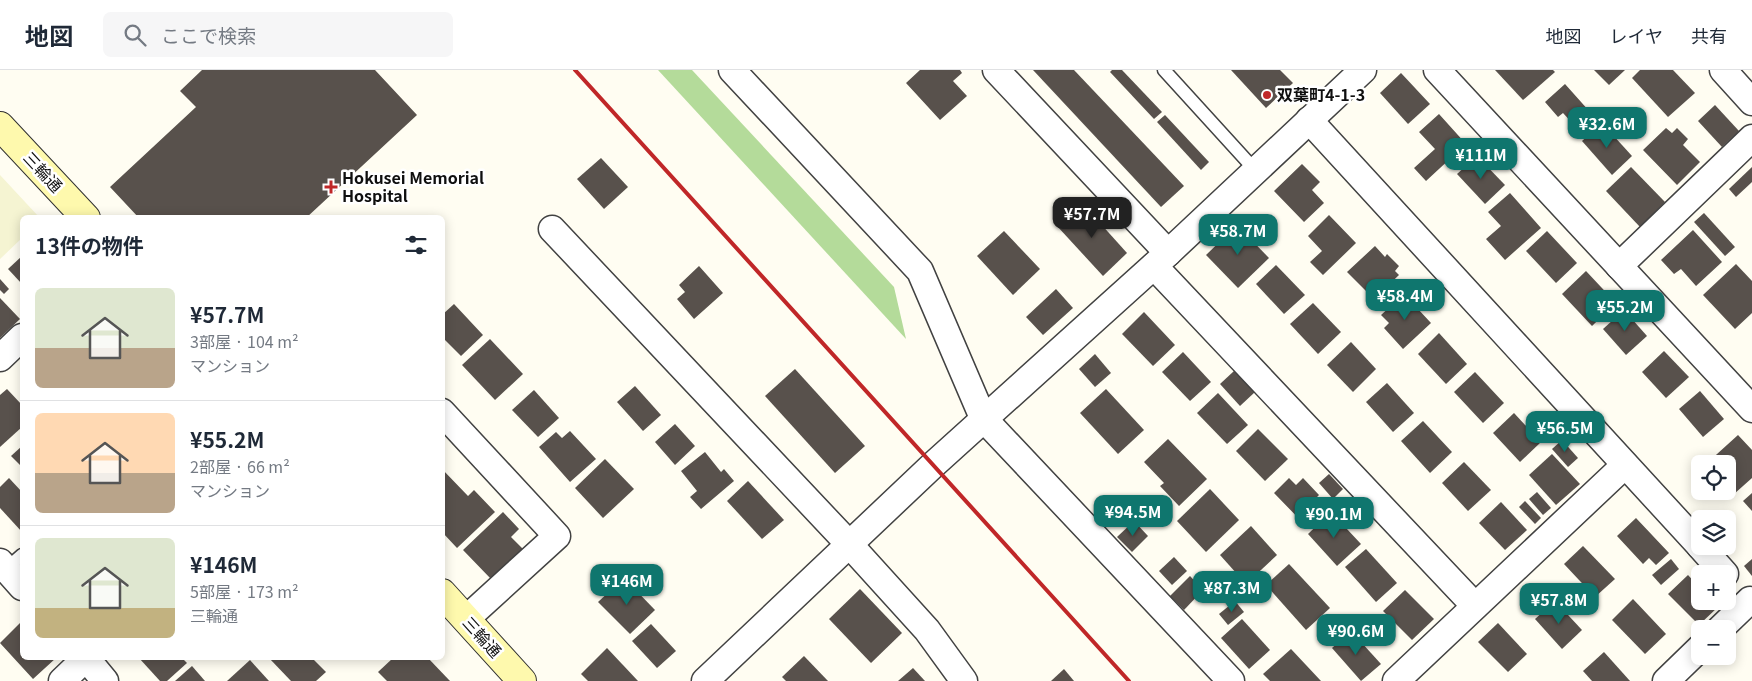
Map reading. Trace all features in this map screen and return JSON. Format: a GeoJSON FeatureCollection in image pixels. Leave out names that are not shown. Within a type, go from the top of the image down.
{"type":"FeatureCollection","features":[{"type":"Feature","properties":{"kind":"street"},"geometry":{"type":"LineString","coordinates":[[732,70],[920,271],[983,418],[1230,681]]}},
{"type":"Feature","properties":{"kind":"street"},"geometry":{"type":"LineString","coordinates":[[996,70],[1161,259],[1475,606]]}},
{"type":"Feature","properties":{"kind":"street"},"geometry":{"type":"LineString","coordinates":[[705,681],[983,418],[1161,259],[1363,70]]}},
{"type":"Feature","properties":{"kind":"street"},"geometry":{"type":"LineString","coordinates":[[1436,70],[1752,410]]}},
{"type":"Feature","properties":{"kind":"street"},"geometry":{"type":"LineString","coordinates":[[1723,70],[1752,102]]}},
{"type":"Feature","properties":{"kind":"street"},"geometry":{"type":"LineString","coordinates":[[1309,120],[1691,536]]}},
{"type":"Feature","properties":{"kind":"street","name":"三輪通"},"geometry":{"type":"LineString","coordinates":[[0,126],[83,215]]}},
{"type":"Feature","properties":{"kind":"street"},"geometry":{"type":"LineString","coordinates":[[1619,266],[1752,138]]}},
{"type":"Feature","properties":{"kind":"street"},"geometry":{"type":"LineString","coordinates":[[552,229],[927,630],[964,681]]}},
{"type":"Feature","properties":{"kind":"street"},"geometry":{"type":"LineString","coordinates":[[0,358],[20,339]]}},
{"type":"Feature","properties":{"kind":"street"},"geometry":{"type":"LineString","coordinates":[[445,415],[557,536],[466,619]]}},
{"type":"Feature","properties":{"kind":"street"},"geometry":{"type":"LineString","coordinates":[[1396,681],[1624,464]]}},
{"type":"Feature","properties":{"kind":"street"},"geometry":{"type":"LineString","coordinates":[[1708,555],[1717,565]]}},
{"type":"Feature","properties":{"kind":"street"},"geometry":{"type":"LineString","coordinates":[[1730,620],[1751,601],[1736,585]]}},
{"type":"Feature","properties":{"kind":"street","name":"三輪通"},"geometry":{"type":"LineString","coordinates":[[445,597],[522,681]]}},
{"type":"Feature","properties":{"kind":"street"},"geometry":{"type":"LineString","coordinates":[[1666,681],[1691,657]]}},
{"type":"Feature","properties":{"kind":"street"},"geometry":{"type":"LineString","coordinates":[[62,681],[84,660]]}},
{"type":"Feature","properties":{"kind":"street"},"geometry":{"type":"LineString","coordinates":[[88,660],[105,681]]}},
{"type":"Feature","properties":{"kind":"lane"},"geometry":{"type":"LineString","coordinates":[[1164,70],[1256,170]]}},
{"type":"Feature","properties":{"kind":"green space"},"geometry":{"type":"Polygon","coordinates":[[[658,70],[692,70],[894,287],[906,339],[658,70]]]}},
{"type":"Feature","properties":{"kind":"green space"},"geometry":{"type":"Polygon","coordinates":[[[0,175],[37,215],[20,215],[20,240],[0,259],[0,175]]]}},
{"type":"Feature","properties":{"kind":"building"},"geometry":{"type":"Polygon","coordinates":[[[202,70],[375,70],[417,115],[309,215],[136,215],[110,187],[196,107],[180,91],[202,70]]]}},
{"type":"Feature","properties":{"kind":"building"},"geometry":{"type":"Polygon","coordinates":[[[920,70],[960,70],[962,73],[953,81],[967,96],[940,120],[906,83],[920,70]]]}},
{"type":"Feature","properties":{"kind":"building"},"geometry":{"type":"Polygon","coordinates":[[[1033,70],[1074,70],[1184,186],[1161,207],[1033,70]]]}},
{"type":"Feature","properties":{"kind":"building"},"geometry":{"type":"Polygon","coordinates":[[[1112,70],[1122,70],[1162,112],[1154,119],[1110,72],[1112,70]]]}},
{"type":"Feature","properties":{"kind":"building","name":"双葉町4-1-3"},"geometry":{"type":"Polygon","coordinates":[[[1231,70],[1280,70],[1293,83],[1266,108],[1231,70]]]}},
{"type":"Feature","properties":{"kind":"building"},"geometry":{"type":"Polygon","coordinates":[[[1495,70],[1553,70],[1555,72],[1523,100],[1495,70]]]}},
{"type":"Feature","properties":{"kind":"building"},"geometry":{"type":"Polygon","coordinates":[[[1594,70],[1625,70],[1609,85],[1594,70]]]}},
{"type":"Feature","properties":{"kind":"building"},"geometry":{"type":"Polygon","coordinates":[[[1640,70],[1673,70],[1695,93],[1668,117],[1632,78],[1640,70]]]}},
{"type":"Feature","properties":{"kind":"building"},"geometry":{"type":"Polygon","coordinates":[[[1401,73],[1430,104],[1408,124],[1380,93],[1401,73]]]}},
{"type":"Feature","properties":{"kind":"building"},"geometry":{"type":"Polygon","coordinates":[[[1565,84],[1590,112],[1575,126],[1563,113],[1558,117],[1545,102],[1565,84]]]}},
{"type":"Feature","properties":{"kind":"building"},"geometry":{"type":"Polygon","coordinates":[[[1715,105],[1739,131],[1722,147],[1698,121],[1715,105]]]}},
{"type":"Feature","properties":{"kind":"building"},"geometry":{"type":"Polygon","coordinates":[[[1439,114],[1466,144],[1426,181],[1414,168],[1435,149],[1419,132],[1439,114]]]}},
{"type":"Feature","properties":{"kind":"building"},"geometry":{"type":"Polygon","coordinates":[[[1165,115],[1209,162],[1201,170],[1157,122],[1165,115]]]}},
{"type":"Feature","properties":{"kind":"building"},"geometry":{"type":"Polygon","coordinates":[[[1602,123],[1632,156],[1612,175],[1582,141],[1602,123]]]}},
{"type":"Feature","properties":{"kind":"building"},"geometry":{"type":"Polygon","coordinates":[[[1666,128],[1672,133],[1677,128],[1688,139],[1683,145],[1700,162],[1677,185],[1643,150],[1666,128]]]}},
{"type":"Feature","properties":{"kind":"building"},"geometry":{"type":"Polygon","coordinates":[[[1477,156],[1505,185],[1485,204],[1457,174],[1477,156]]]}},
{"type":"Feature","properties":{"kind":"building"},"geometry":{"type":"Polygon","coordinates":[[[601,158],[628,187],[604,209],[577,179],[601,158]]]}},
{"type":"Feature","properties":{"kind":"building"},"geometry":{"type":"Polygon","coordinates":[[[1302,164],[1320,182],[1312,190],[1324,203],[1304,222],[1274,191],[1302,164]]]}},
{"type":"Feature","properties":{"kind":"building"},"geometry":{"type":"Polygon","coordinates":[[[1631,167],[1665,202],[1640,227],[1606,191],[1631,167]]]}},
{"type":"Feature","properties":{"kind":"building"},"geometry":{"type":"Polygon","coordinates":[[[1752,167],[1752,182],[1736,197],[1729,189],[1752,167]]]}},
{"type":"Feature","properties":{"kind":"building"},"geometry":{"type":"Polygon","coordinates":[[[1510,193],[1541,228],[1505,260],[1486,239],[1501,226],[1488,212],[1510,193]]]}},
{"type":"Feature","properties":{"kind":"building"},"geometry":{"type":"Polygon","coordinates":[[[1082,203],[1127,253],[1103,276],[1057,226],[1082,203]]]}},
{"type":"Feature","properties":{"kind":"building"},"geometry":{"type":"Polygon","coordinates":[[[1704,213],[1735,247],[1725,256],[1694,222],[1704,213]]]}},
{"type":"Feature","properties":{"kind":"building"},"geometry":{"type":"Polygon","coordinates":[[[1329,215],[1356,243],[1323,275],[1310,262],[1322,251],[1308,236],[1329,215]]]}},
{"type":"Feature","properties":{"kind":"building"},"geometry":{"type":"Polygon","coordinates":[[[1237,225],[1269,258],[1238,288],[1206,255],[1237,225]]]}},
{"type":"Feature","properties":{"kind":"building"},"geometry":{"type":"Polygon","coordinates":[[[1693,230],[1722,262],[1696,286],[1681,269],[1674,274],[1661,260],[1693,230]]]}},
{"type":"Feature","properties":{"kind":"building"},"geometry":{"type":"Polygon","coordinates":[[[1004,231],[1040,269],[1013,295],[977,256],[1004,231]]]}},
{"type":"Feature","properties":{"kind":"building"},"geometry":{"type":"Polygon","coordinates":[[[1547,231],[1577,263],[1556,283],[1526,251],[1547,231]]]}},
{"type":"Feature","properties":{"kind":"building"},"geometry":{"type":"Polygon","coordinates":[[[1375,246],[1385,257],[1387,254],[1399,266],[1395,271],[1399,275],[1374,299],[1347,272],[1375,246]]]}},
{"type":"Feature","properties":{"kind":"building"},"geometry":{"type":"Polygon","coordinates":[[[20,258],[20,282],[8,269],[20,258]]]}},
{"type":"Feature","properties":{"kind":"building"},"geometry":{"type":"Polygon","coordinates":[[[1736,264],[1752,281],[1752,313],[1735,329],[1703,295],[1736,264]]]}},
{"type":"Feature","properties":{"kind":"building"},"geometry":{"type":"Polygon","coordinates":[[[1276,265],[1305,295],[1284,314],[1256,284],[1276,265]]]}},
{"type":"Feature","properties":{"kind":"building"},"geometry":{"type":"Polygon","coordinates":[[[699,266],[723,293],[694,319],[677,299],[685,292],[679,285],[699,266]]]}},
{"type":"Feature","properties":{"kind":"building"},"geometry":{"type":"Polygon","coordinates":[[[1586,271],[1616,303],[1592,326],[1562,294],[1586,271]]]}},
{"type":"Feature","properties":{"kind":"building"},"geometry":{"type":"Polygon","coordinates":[[[0,279],[9,289],[4,294],[0,290],[0,279]]]}},
{"type":"Feature","properties":{"kind":"building"},"geometry":{"type":"Polygon","coordinates":[[[1056,289],[1073,308],[1043,335],[1026,317],[1056,289]]]}},
{"type":"Feature","properties":{"kind":"building"},"geometry":{"type":"Polygon","coordinates":[[[1404,294],[1431,323],[1403,349],[1384,328],[1389,323],[1381,315],[1404,294]]]}},
{"type":"Feature","properties":{"kind":"building"},"geometry":{"type":"Polygon","coordinates":[[[0,298],[20,319],[0,338],[0,298]]]}},
{"type":"Feature","properties":{"kind":"building"},"geometry":{"type":"Polygon","coordinates":[[[1313,303],[1341,332],[1318,354],[1290,324],[1313,303]]]}},
{"type":"Feature","properties":{"kind":"building"},"geometry":{"type":"Polygon","coordinates":[[[454,304],[483,335],[461,356],[445,340],[445,312],[454,304]]]}},
{"type":"Feature","properties":{"kind":"building"},"geometry":{"type":"Polygon","coordinates":[[[1624,310],[1647,336],[1626,355],[1603,329],[1624,310]]]}},
{"type":"Feature","properties":{"kind":"building"},"geometry":{"type":"Polygon","coordinates":[[[1144,312],[1175,345],[1153,366],[1122,334],[1144,312]]]}},
{"type":"Feature","properties":{"kind":"building"},"geometry":{"type":"Polygon","coordinates":[[[1439,333],[1467,364],[1446,384],[1418,354],[1439,333]]]}},
{"type":"Feature","properties":{"kind":"building"},"geometry":{"type":"Polygon","coordinates":[[[490,339],[523,374],[495,400],[462,365],[490,339]]]}},
{"type":"Feature","properties":{"kind":"building"},"geometry":{"type":"Polygon","coordinates":[[[1351,342],[1376,369],[1353,392],[1327,365],[1351,342]]]}},
{"type":"Feature","properties":{"kind":"building"},"geometry":{"type":"Polygon","coordinates":[[[1664,351],[1689,377],[1666,398],[1642,372],[1664,351]]]}},
{"type":"Feature","properties":{"kind":"building"},"geometry":{"type":"Polygon","coordinates":[[[1183,352],[1211,382],[1190,401],[1162,372],[1183,352]]]}},
{"type":"Feature","properties":{"kind":"building"},"geometry":{"type":"Polygon","coordinates":[[[1095,354],[1111,373],[1095,387],[1079,369],[1095,354]]]}},
{"type":"Feature","properties":{"kind":"building"},"geometry":{"type":"Polygon","coordinates":[[[795,369],[865,446],[835,473],[765,396],[795,369]]]}},
{"type":"Feature","properties":{"kind":"building"},"geometry":{"type":"Polygon","coordinates":[[[1234,371],[1255,392],[1240,406],[1220,384],[1234,371]]]}},
{"type":"Feature","properties":{"kind":"building"},"geometry":{"type":"Polygon","coordinates":[[[1475,372],[1504,403],[1483,423],[1454,392],[1475,372]]]}},
{"type":"Feature","properties":{"kind":"building"},"geometry":{"type":"Polygon","coordinates":[[[1387,383],[1414,413],[1393,432],[1366,402],[1387,383]]]}},
{"type":"Feature","properties":{"kind":"building"},"geometry":{"type":"Polygon","coordinates":[[[635,386],[661,415],[643,431],[617,402],[635,386]]]}},
{"type":"Feature","properties":{"kind":"building"},"geometry":{"type":"Polygon","coordinates":[[[7,389],[20,403],[20,429],[0,447],[0,395],[7,389]]]}},
{"type":"Feature","properties":{"kind":"building"},"geometry":{"type":"Polygon","coordinates":[[[1106,389],[1144,430],[1118,454],[1080,413],[1106,389]]]}},
{"type":"Feature","properties":{"kind":"building"},"geometry":{"type":"Polygon","coordinates":[[[534,390],[559,418],[538,437],[512,410],[534,390]]]}},
{"type":"Feature","properties":{"kind":"building"},"geometry":{"type":"Polygon","coordinates":[[[1700,391],[1724,419],[1703,437],[1679,409],[1700,391]]]}},
{"type":"Feature","properties":{"kind":"building"},"geometry":{"type":"Polygon","coordinates":[[[1218,393],[1248,425],[1227,444],[1197,413],[1218,393]]]}},
{"type":"Feature","properties":{"kind":"building"},"geometry":{"type":"Polygon","coordinates":[[[1514,413],[1541,442],[1520,462],[1493,433],[1514,413]]]}},
{"type":"Feature","properties":{"kind":"building"},"geometry":{"type":"Polygon","coordinates":[[[1423,421],[1452,452],[1430,473],[1401,441],[1423,421]]]}},
{"type":"Feature","properties":{"kind":"building"},"geometry":{"type":"Polygon","coordinates":[[[675,424],[695,446],[675,465],[655,442],[675,424]]]}},
{"type":"Feature","properties":{"kind":"building"},"geometry":{"type":"Polygon","coordinates":[[[1258,429],[1288,459],[1265,481],[1236,451],[1258,429]]]}},
{"type":"Feature","properties":{"kind":"building"},"geometry":{"type":"Polygon","coordinates":[[[570,431],[596,459],[570,482],[539,447],[556,432],[562,438],[570,431]]]}},
{"type":"Feature","properties":{"kind":"building"},"geometry":{"type":"Polygon","coordinates":[[[1738,435],[1752,450],[1752,478],[1736,492],[1736,455],[1716,455],[1738,435]]]}},
{"type":"Feature","properties":{"kind":"building"},"geometry":{"type":"Polygon","coordinates":[[[1168,439],[1207,479],[1179,506],[1160,486],[1164,483],[1144,462],[1168,439]]]}},
{"type":"Feature","properties":{"kind":"building"},"geometry":{"type":"Polygon","coordinates":[[[1562,440],[1578,458],[1568,467],[1552,449],[1562,440]]]}},
{"type":"Feature","properties":{"kind":"building"},"geometry":{"type":"Polygon","coordinates":[[[20,448],[20,465],[11,456],[20,448]]]}},
{"type":"Feature","properties":{"kind":"building"},"geometry":{"type":"Polygon","coordinates":[[[705,452],[721,472],[724,469],[734,481],[701,509],[690,497],[697,491],[681,471],[705,452]]]}},
{"type":"Feature","properties":{"kind":"building"},"geometry":{"type":"Polygon","coordinates":[[[1552,454],[1580,484],[1556,505],[1529,475],[1552,454]]]}},
{"type":"Feature","properties":{"kind":"building"},"geometry":{"type":"Polygon","coordinates":[[[605,459],[634,489],[603,518],[575,488],[605,459]]]}},
{"type":"Feature","properties":{"kind":"building"},"geometry":{"type":"Polygon","coordinates":[[[1464,462],[1491,490],[1468,511],[1442,483],[1464,462]]]}},
{"type":"Feature","properties":{"kind":"building"},"geometry":{"type":"Polygon","coordinates":[[[445,472],[468,496],[474,490],[495,512],[457,548],[445,535],[445,472]]]}},
{"type":"Feature","properties":{"kind":"building"},"geometry":{"type":"Polygon","coordinates":[[[1329,474],[1343,489],[1333,499],[1319,483],[1329,474]]]}},
{"type":"Feature","properties":{"kind":"building"},"geometry":{"type":"Polygon","coordinates":[[[9,478],[20,490],[20,530],[0,508],[0,487],[9,478]]]}},
{"type":"Feature","properties":{"kind":"building"},"geometry":{"type":"Polygon","coordinates":[[[1289,478],[1296,485],[1303,478],[1319,495],[1312,502],[1323,513],[1307,527],[1274,493],[1289,478]]]}},
{"type":"Feature","properties":{"kind":"building"},"geometry":{"type":"Polygon","coordinates":[[[748,481],[784,520],[762,539],[727,501],[748,481]]]}},
{"type":"Feature","properties":{"kind":"building"},"geometry":{"type":"Polygon","coordinates":[[[1210,489],[1239,520],[1206,552],[1177,521],[1210,489]]]}},
{"type":"Feature","properties":{"kind":"building"},"geometry":{"type":"Polygon","coordinates":[[[1537,492],[1551,508],[1543,515],[1529,499],[1537,492]]]}},
{"type":"Feature","properties":{"kind":"building"},"geometry":{"type":"Polygon","coordinates":[[[1752,493],[1752,511],[1743,501],[1752,493]]]}},
{"type":"Feature","properties":{"kind":"building"},"geometry":{"type":"Polygon","coordinates":[[[1525,501],[1541,518],[1535,524],[1519,507],[1525,501]]]}},
{"type":"Feature","properties":{"kind":"building"},"geometry":{"type":"Polygon","coordinates":[[[1501,502],[1527,530],[1505,550],[1479,523],[1501,502]]]}},
{"type":"Feature","properties":{"kind":"building"},"geometry":{"type":"Polygon","coordinates":[[[503,512],[519,529],[511,537],[523,549],[491,579],[463,550],[503,512]]]}},
{"type":"Feature","properties":{"kind":"building"},"geometry":{"type":"Polygon","coordinates":[[[1331,512],[1361,544],[1337,566],[1308,534],[1331,512]]]}},
{"type":"Feature","properties":{"kind":"building"},"geometry":{"type":"Polygon","coordinates":[[[1636,518],[1669,553],[1656,565],[1649,558],[1643,564],[1617,536],[1636,518]]]}},
{"type":"Feature","properties":{"kind":"building"},"geometry":{"type":"Polygon","coordinates":[[[1134,521],[1148,536],[1132,552],[1117,537],[1134,521]]]}},
{"type":"Feature","properties":{"kind":"building"},"geometry":{"type":"Polygon","coordinates":[[[1251,526],[1277,555],[1246,584],[1220,555],[1251,526]]]}},
{"type":"Feature","properties":{"kind":"building"},"geometry":{"type":"Polygon","coordinates":[[[1583,546],[1615,579],[1595,597],[1564,564],[1583,546]]]}},
{"type":"Feature","properties":{"kind":"building"},"geometry":{"type":"Polygon","coordinates":[[[1366,549],[1397,583],[1376,602],[1345,567],[1366,549]]]}},
{"type":"Feature","properties":{"kind":"building"},"geometry":{"type":"Polygon","coordinates":[[[1174,557],[1187,571],[1172,585],[1159,571],[1174,557]]]}},
{"type":"Feature","properties":{"kind":"building"},"geometry":{"type":"Polygon","coordinates":[[[1671,559],[1679,569],[1661,585],[1652,575],[1671,559]]]}},
{"type":"Feature","properties":{"kind":"building"},"geometry":{"type":"Polygon","coordinates":[[[1752,559],[1752,576],[1744,566],[1752,559]]]}},
{"type":"Feature","properties":{"kind":"building"},"geometry":{"type":"Polygon","coordinates":[[[1289,564],[1330,608],[1306,630],[1266,585],[1289,564]]]}},
{"type":"Feature","properties":{"kind":"building"},"geometry":{"type":"Polygon","coordinates":[[[1688,575],[1691,578],[1691,610],[1715,610],[1704,620],[1694,620],[1668,594],[1688,575]]]}},
{"type":"Feature","properties":{"kind":"building"},"geometry":{"type":"Polygon","coordinates":[[[1190,576],[1203,590],[1184,610],[1170,596],[1190,576]]]}},
{"type":"Feature","properties":{"kind":"building"},"geometry":{"type":"Polygon","coordinates":[[[624,578],[655,610],[630,634],[598,602],[624,578]]]}},
{"type":"Feature","properties":{"kind":"building"},"geometry":{"type":"Polygon","coordinates":[[[860,589],[902,633],[871,663],[829,619],[860,589]]]}},
{"type":"Feature","properties":{"kind":"building"},"geometry":{"type":"Polygon","coordinates":[[[1405,590],[1434,619],[1412,640],[1383,611],[1405,590]]]}},
{"type":"Feature","properties":{"kind":"building"},"geometry":{"type":"Polygon","coordinates":[[[1633,599],[1666,634],[1645,654],[1612,620],[1633,599]]]}},
{"type":"Feature","properties":{"kind":"building"},"geometry":{"type":"Polygon","coordinates":[[[1235,601],[1244,612],[1228,625],[1219,614],[1235,601]]]}},
{"type":"Feature","properties":{"kind":"building"},"geometry":{"type":"Polygon","coordinates":[[[1555,601],[1582,630],[1562,649],[1535,619],[1555,601]]]}},
{"type":"Feature","properties":{"kind":"building"},"geometry":{"type":"Polygon","coordinates":[[[1242,619],[1270,650],[1249,669],[1221,638],[1242,619]]]}},
{"type":"Feature","properties":{"kind":"building"},"geometry":{"type":"Polygon","coordinates":[[[20,623],[20,660],[54,660],[33,679],[0,643],[20,623]]]}},
{"type":"Feature","properties":{"kind":"building"},"geometry":{"type":"Polygon","coordinates":[[[1498,623],[1527,654],[1508,672],[1478,642],[1498,623]]]}},
{"type":"Feature","properties":{"kind":"building"},"geometry":{"type":"Polygon","coordinates":[[[651,624],[676,651],[657,668],[632,641],[651,624]]]}},
{"type":"Feature","properties":{"kind":"building"},"geometry":{"type":"Polygon","coordinates":[[[1351,631],[1381,664],[1361,681],[1332,648],[1351,631]]]}},
{"type":"Feature","properties":{"kind":"building"},"geometry":{"type":"Polygon","coordinates":[[[607,648],[638,681],[588,681],[581,674],[607,648]]]}},
{"type":"Feature","properties":{"kind":"building"},"geometry":{"type":"Polygon","coordinates":[[[1291,649],[1321,681],[1270,681],[1263,674],[1291,649]]]}},
{"type":"Feature","properties":{"kind":"building"},"geometry":{"type":"Polygon","coordinates":[[[1604,652],[1630,681],[1592,681],[1583,671],[1604,652]]]}},
{"type":"Feature","properties":{"kind":"building"},"geometry":{"type":"Polygon","coordinates":[[[804,656],[828,681],[786,681],[782,677],[804,656]]]}},
{"type":"Feature","properties":{"kind":"building"},"geometry":{"type":"Polygon","coordinates":[[[141,660],[184,660],[187,663],[167,681],[160,681],[141,660]]]}},
{"type":"Feature","properties":{"kind":"building"},"geometry":{"type":"Polygon","coordinates":[[[250,660],[269,681],[227,681],[250,660]]]}},
{"type":"Feature","properties":{"kind":"building"},"geometry":{"type":"Polygon","coordinates":[[[271,660],[314,660],[326,672],[316,681],[291,681],[271,660]]]}},
{"type":"Feature","properties":{"kind":"building"},"geometry":{"type":"Polygon","coordinates":[[[391,660],[430,660],[450,681],[387,681],[378,672],[391,660]]]}},
{"type":"Feature","properties":{"kind":"building"},"geometry":{"type":"Polygon","coordinates":[[[192,666],[205,681],[175,681],[192,666]]]}},
{"type":"Feature","properties":{"kind":"building"},"geometry":{"type":"Polygon","coordinates":[[[913,668],[925,681],[898,681],[913,668]]]}},
{"type":"Feature","properties":{"kind":"building"},"geometry":{"type":"Polygon","coordinates":[[[1064,669],[1074,681],[1051,681],[1064,669]]]}},
{"type":"Feature","properties":{"kind":"railway"},"geometry":{"type":"LineString","coordinates":[[575,70],[1129,681]]}},
{"type":"Feature","properties":{"kind":"place","name":"双葉町4-1-3"},"geometry":{"type":"Point","coordinates":[1267,95]}},
{"type":"Feature","properties":{"kind":"place","name":"Hokusei Memorial Hospital"},"geometry":{"type":"Point","coordinates":[331,187]}}]}
